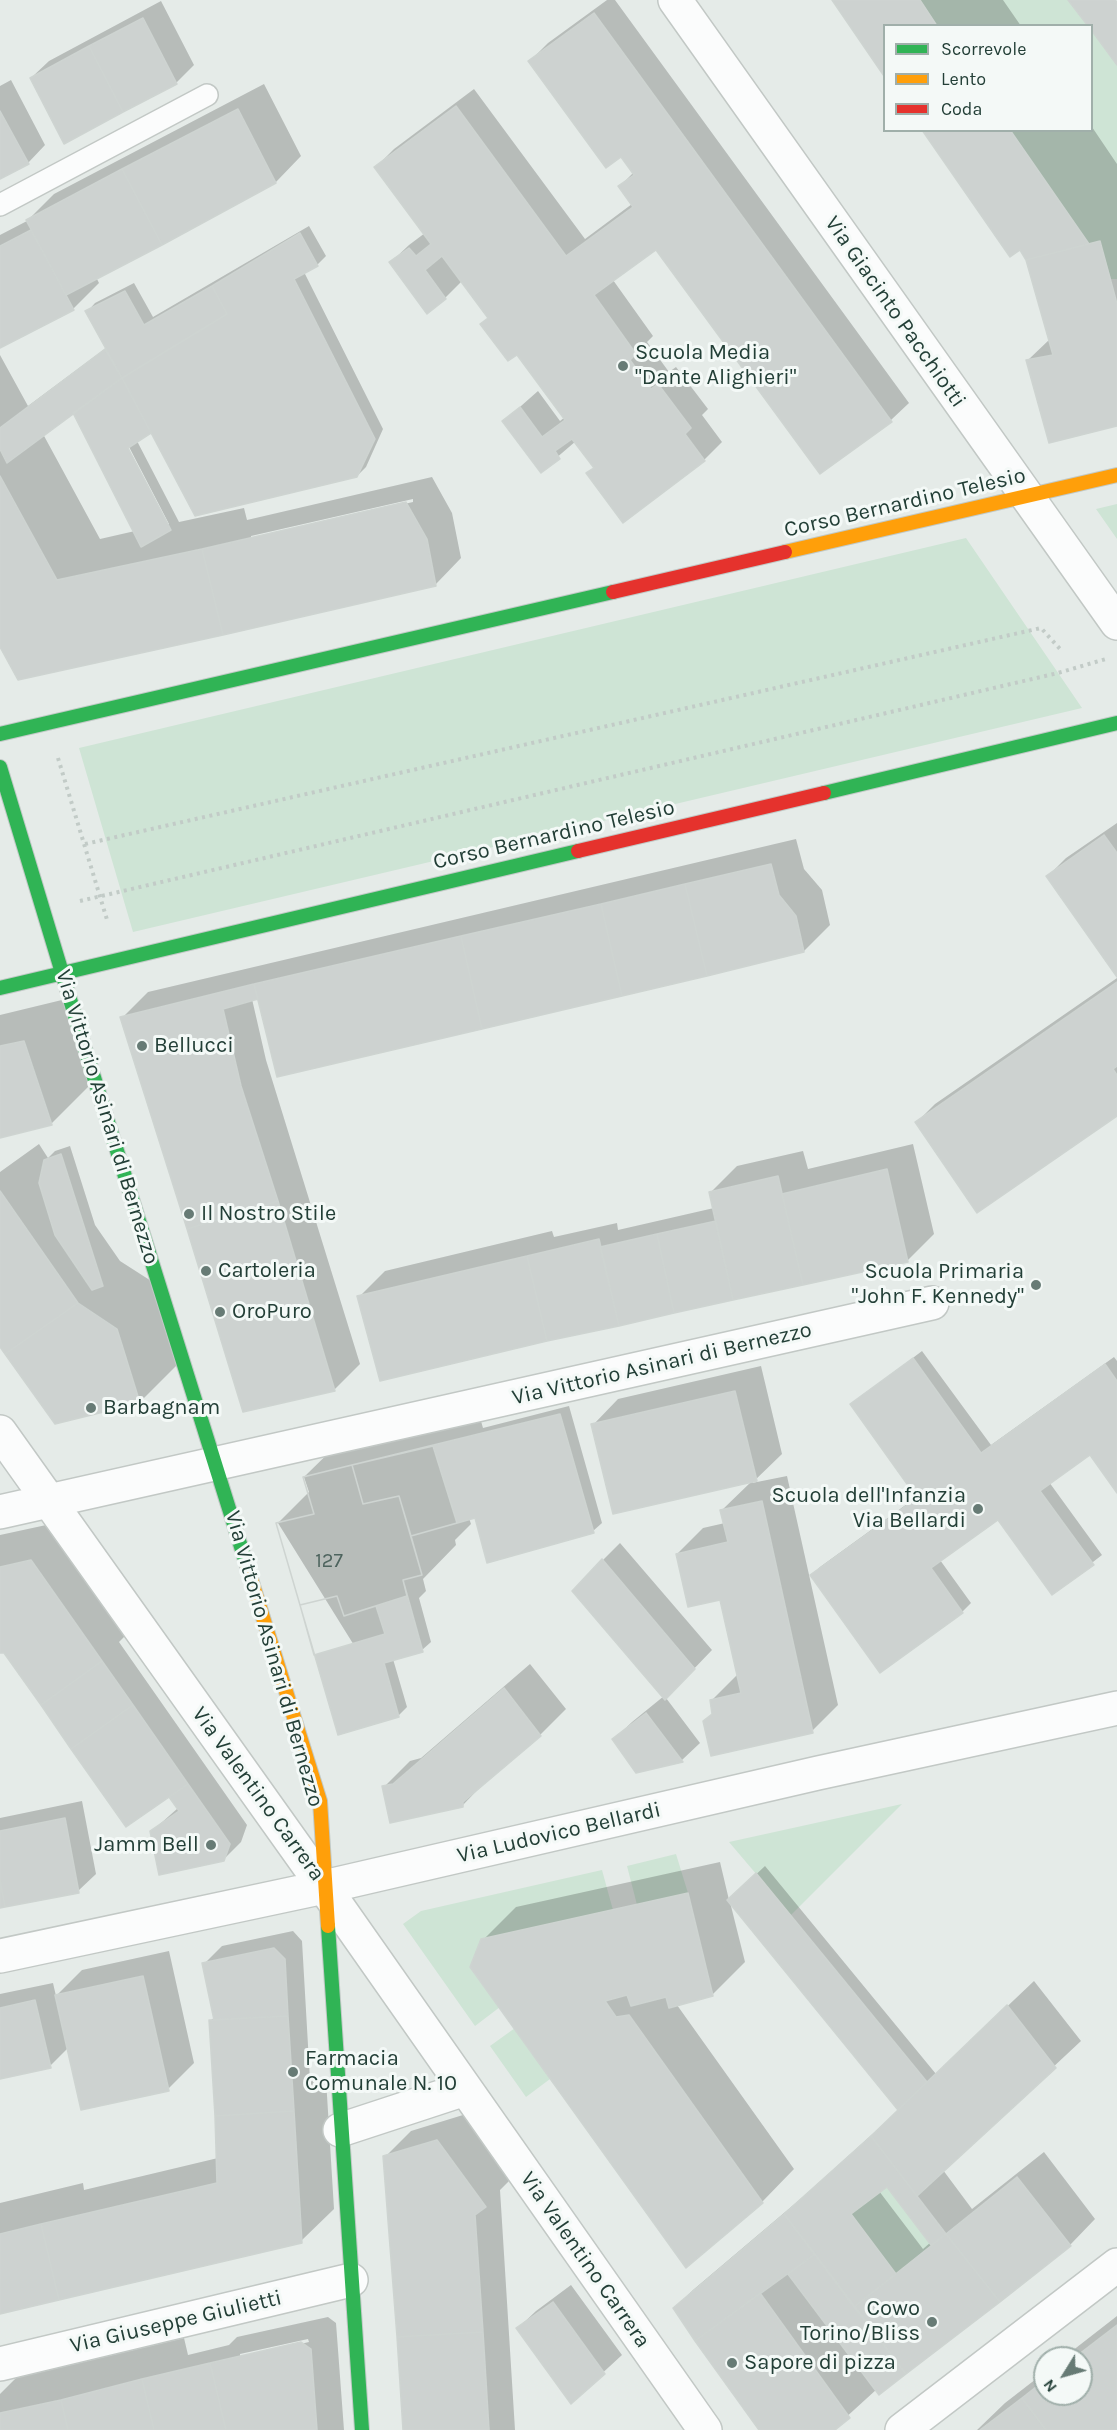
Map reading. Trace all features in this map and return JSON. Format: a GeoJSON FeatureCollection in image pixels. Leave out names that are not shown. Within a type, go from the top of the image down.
{"type":"FeatureCollection","features":[{"type":"Feature","properties":{"kind":"street","name":"Via Giacinto Pacchiotti"},"geometry":{"type":"LineString","coordinates":[[675,0],[1117,623]]}},
{"type":"Feature","properties":{"kind":"street","name":"Corso Bernardino Telesio"},"geometry":{"type":"LineString","coordinates":[[0,734],[1117,475]]}},
{"type":"Feature","properties":{"kind":"street","name":"Corso Bernardino Telesio"},"geometry":{"type":"LineString","coordinates":[[0,988],[1117,723]]}},
{"type":"Feature","properties":{"kind":"street","name":"Via Vittorio Asinari di Bernezzo"},"geometry":{"type":"LineString","coordinates":[[0,767],[320,1801],[340,2130],[362,2430]]}},
{"type":"Feature","properties":{"kind":"street","name":"Via Vittorio Asinari di Bernezzo"},"geometry":{"type":"LineString","coordinates":[[216,1465],[932,1303]]}},
{"type":"Feature","properties":{"kind":"street","name":"Via Valentino Carrera"},"geometry":{"type":"LineString","coordinates":[[0,1432],[324,1887],[705,2430]]}},
{"type":"Feature","properties":{"kind":"street"},"geometry":{"type":"LineString","coordinates":[[0,1512],[216,1465]]}},
{"type":"Feature","properties":{"kind":"street","name":"Via Ludovico Bellardi"},"geometry":{"type":"LineString","coordinates":[[0,1956],[324,1887],[818,1773],[1117,1708]]}},
{"type":"Feature","properties":{"kind":"street"},"geometry":{"type":"LineString","coordinates":[[340,2130],[465,2089]]}},
{"type":"Feature","properties":{"kind":"street"},"geometry":{"type":"LineString","coordinates":[[903,2430],[1117,2265]]}},
{"type":"Feature","properties":{"kind":"street","name":"Via Giuseppe Giulietti"},"geometry":{"type":"LineString","coordinates":[[0,2364],[351,2280]]}},
{"type":"Feature","properties":{"kind":"lane"},"geometry":{"type":"LineString","coordinates":[[0,205],[207,95]]}},
{"type":"Feature","properties":{"kind":"path"},"geometry":{"type":"LineString","coordinates":[[85,844],[1041,628],[1060,649]]}},
{"type":"Feature","properties":{"kind":"path"},"geometry":{"type":"LineString","coordinates":[[43,909],[1058,673],[1107,659]]}},
{"type":"Feature","properties":{"kind":"path"},"geometry":{"type":"LineString","coordinates":[[58,756],[110,933]]}},
{"type":"Feature","properties":{"kind":"green space"},"geometry":{"type":"Polygon","coordinates":[[[920,0],[1068,0],[1087,24],[936,24],[920,0]]]}},
{"type":"Feature","properties":{"kind":"green space"},"geometry":{"type":"Polygon","coordinates":[[[1093,32],[1117,65],[1117,279],[1111,279],[1100,242],[1089,244],[1011,132],[1093,132],[1093,32]]]}},
{"type":"Feature","properties":{"kind":"green space"},"geometry":{"type":"Polygon","coordinates":[[[1117,504],[1117,539],[1096,509],[1117,504]]]}},
{"type":"Feature","properties":{"kind":"green space"},"geometry":{"type":"Polygon","coordinates":[[[966,538],[1082,708],[133,932],[79,748],[966,538]]]}},
{"type":"Feature","properties":{"kind":"green space"},"geometry":{"type":"Polygon","coordinates":[[[902,1804],[791,1915],[729,1842],[902,1804]]]}},
{"type":"Feature","properties":{"kind":"green space"},"geometry":{"type":"Polygon","coordinates":[[[676,1854],[688,1893],[637,1905],[627,1866],[676,1854]]]}},
{"type":"Feature","properties":{"kind":"green space"},"geometry":{"type":"Polygon","coordinates":[[[602,1870],[613,1910],[481,1939],[470,1967],[500,2007],[475,2026],[403,1924],[421,1911],[602,1870]]]}},
{"type":"Feature","properties":{"kind":"green space"},"geometry":{"type":"Polygon","coordinates":[[[515,2028],[550,2079],[526,2097],[490,2046],[515,2028]]]}},
{"type":"Feature","properties":{"kind":"green space"},"geometry":{"type":"Polygon","coordinates":[[[887,2187],[931,2245],[896,2274],[851,2214],[887,2187]]]}},
{"type":"Feature","properties":{"kind":"building"},"geometry":{"type":"Polygon","coordinates":[[[832,0],[920,0],[936,24],[883,24],[883,75],[832,0]]]}},
{"type":"Feature","properties":{"kind":"building"},"geometry":{"type":"Polygon","coordinates":[[[1068,0],[1115,0],[1117,2],[1117,65],[1093,32],[1093,24],[1086,24],[1068,0]]]}},
{"type":"Feature","properties":{"kind":"building"},"geometry":{"type":"Polygon","coordinates":[[[594,13],[892,422],[820,474],[656,250],[594,295],[636,354],[630,360],[651,389],[658,384],[691,428],[685,434],[705,461],[623,523],[586,473],[594,468],[572,439],[555,451],[560,459],[541,473],[502,421],[520,407],[542,437],[565,420],[517,355],[508,361],[480,324],[488,318],[442,256],[425,270],[446,299],[427,314],[389,262],[409,248],[416,256],[431,244],[374,167],[456,106],[566,256],[633,207],[618,186],[634,175],[621,157],[606,168],[528,61],[594,13]]]}},
{"type":"Feature","properties":{"kind":"building"},"geometry":{"type":"Polygon","coordinates":[[[143,18],[177,84],[123,112],[89,46],[143,18]]]}},
{"type":"Feature","properties":{"kind":"building"},"geometry":{"type":"Polygon","coordinates":[[[89,46],[123,112],[64,144],[30,78],[89,46]]]}},
{"type":"Feature","properties":{"kind":"building"},"geometry":{"type":"Polygon","coordinates":[[[238,109],[276,183],[162,245],[122,169],[238,109]]]}},
{"type":"Feature","properties":{"kind":"building"},"geometry":{"type":"Polygon","coordinates":[[[0,111],[29,164],[0,179],[0,111]]]}},
{"type":"Feature","properties":{"kind":"building"},"geometry":{"type":"Polygon","coordinates":[[[923,132],[1011,132],[1089,244],[1026,260],[1020,250],[1010,257],[923,132]]]}},
{"type":"Feature","properties":{"kind":"building"},"geometry":{"type":"Polygon","coordinates":[[[122,169],[162,245],[66,295],[26,220],[122,169]]]}},
{"type":"Feature","properties":{"kind":"building"},"geometry":{"type":"Polygon","coordinates":[[[31,230],[74,310],[0,348],[0,246],[31,230]]]}},
{"type":"Feature","properties":{"kind":"building"},"geometry":{"type":"Polygon","coordinates":[[[300,233],[318,266],[294,279],[375,439],[357,477],[195,516],[122,378],[227,314],[212,286],[300,233]]]}},
{"type":"Feature","properties":{"kind":"building"},"geometry":{"type":"Polygon","coordinates":[[[1100,241],[1117,304],[1117,426],[1049,443],[1026,360],[1053,355],[1026,260],[1100,241]]]}},
{"type":"Feature","properties":{"kind":"building"},"geometry":{"type":"Polygon","coordinates":[[[212,286],[227,314],[122,378],[85,311],[125,291],[144,325],[212,286]]]}},
{"type":"Feature","properties":{"kind":"building"},"geometry":{"type":"Polygon","coordinates":[[[105,349],[122,378],[7,463],[0,449],[0,428],[105,349]]]}},
{"type":"Feature","properties":{"kind":"building"},"geometry":{"type":"Polygon","coordinates":[[[122,378],[151,433],[128,448],[171,530],[141,547],[73,413],[122,378]]]}},
{"type":"Feature","properties":{"kind":"building"},"geometry":{"type":"Polygon","coordinates":[[[0,476],[57,580],[202,549],[223,635],[18,680],[0,647],[0,476]]]}},
{"type":"Feature","properties":{"kind":"building"},"geometry":{"type":"Polygon","coordinates":[[[406,502],[427,539],[436,586],[223,635],[202,549],[406,502]]]}},
{"type":"Feature","properties":{"kind":"building"},"geometry":{"type":"Polygon","coordinates":[[[1104,835],[1117,853],[1117,977],[1046,876],[1104,835]]]}},
{"type":"Feature","properties":{"kind":"building"},"geometry":{"type":"Polygon","coordinates":[[[771,864],[779,895],[796,916],[804,952],[707,976],[685,884],[771,864]]]}},
{"type":"Feature","properties":{"kind":"building"},"geometry":{"type":"Polygon","coordinates":[[[685,884],[707,976],[622,996],[601,904],[685,884]]]}},
{"type":"Feature","properties":{"kind":"building"},"geometry":{"type":"Polygon","coordinates":[[[601,904],[622,996],[482,1029],[461,936],[601,904]]]}},
{"type":"Feature","properties":{"kind":"building"},"geometry":{"type":"Polygon","coordinates":[[[461,936],[482,1029],[277,1077],[254,984],[461,936]]]}},
{"type":"Feature","properties":{"kind":"building"},"geometry":{"type":"Polygon","coordinates":[[[1117,982],[1117,1066],[1113,1069],[1117,1075],[1117,1116],[977,1213],[915,1122],[1117,982]]]}},
{"type":"Feature","properties":{"kind":"building"},"geometry":{"type":"Polygon","coordinates":[[[254,984],[258,999],[223,1009],[241,1086],[278,1201],[187,1229],[120,1017],[254,984]]]}},
{"type":"Feature","properties":{"kind":"building"},"geometry":{"type":"Polygon","coordinates":[[[24,1041],[52,1125],[0,1138],[0,1046],[24,1041]]]}},
{"type":"Feature","properties":{"kind":"building"},"geometry":{"type":"Polygon","coordinates":[[[61,1154],[103,1286],[92,1290],[55,1235],[39,1183],[44,1160],[61,1154]]]}},
{"type":"Feature","properties":{"kind":"building"},"geometry":{"type":"Polygon","coordinates":[[[887,1169],[908,1262],[803,1285],[782,1194],[887,1169]]]}},
{"type":"Feature","properties":{"kind":"building"},"geometry":{"type":"Polygon","coordinates":[[[778,1176],[803,1285],[733,1300],[709,1192],[778,1176]]]}},
{"type":"Feature","properties":{"kind":"building"},"geometry":{"type":"Polygon","coordinates":[[[0,1191],[78,1303],[5,1354],[0,1347],[0,1191]]]}},
{"type":"Feature","properties":{"kind":"building"},"geometry":{"type":"Polygon","coordinates":[[[278,1201],[335,1391],[243,1412],[187,1229],[278,1201]]]}},
{"type":"Feature","properties":{"kind":"building"},"geometry":{"type":"Polygon","coordinates":[[[716,1221],[733,1300],[674,1313],[657,1234],[716,1221]]]}},
{"type":"Feature","properties":{"kind":"building"},"geometry":{"type":"Polygon","coordinates":[[[657,1234],[674,1313],[619,1326],[600,1247],[657,1234]]]}},
{"type":"Feature","properties":{"kind":"building"},"geometry":{"type":"Polygon","coordinates":[[[599,1239],[619,1326],[547,1341],[527,1256],[599,1239]]]}},
{"type":"Feature","properties":{"kind":"building"},"geometry":{"type":"Polygon","coordinates":[[[527,1256],[547,1341],[380,1381],[357,1296],[527,1256]]]}},
{"type":"Feature","properties":{"kind":"building"},"geometry":{"type":"Polygon","coordinates":[[[78,1303],[117,1329],[140,1403],[55,1424],[5,1354],[78,1303]]]}},
{"type":"Feature","properties":{"kind":"building","name":"Scuola dell'Infanzia Via Bellardi"},"geometry":{"type":"Polygon","coordinates":[[[913,1358],[981,1453],[1105,1364],[1117,1381],[1117,1493],[1090,1455],[1040,1491],[1094,1565],[1052,1595],[998,1520],[931,1568],[963,1613],[880,1673],[810,1575],[917,1498],[850,1404],[913,1358]]]}},
{"type":"Feature","properties":{"kind":"building"},"geometry":{"type":"Polygon","coordinates":[[[735,1391],[757,1481],[613,1514],[591,1424],[735,1391]]]}},
{"type":"Feature","properties":{"kind":"building"},"geometry":{"type":"Polygon","coordinates":[[[560,1414],[594,1533],[487,1563],[475,1518],[411,1536],[422,1575],[403,1580],[423,1652],[384,1663],[399,1717],[338,1735],[276,1523],[314,1514],[303,1477],[560,1414]]]}},
{"type":"Feature","properties":{"kind":"building"},"geometry":{"type":"Polygon","coordinates":[[[433,1446],[457,1523],[411,1536],[399,1496],[363,1504],[352,1465],[433,1446]]]}},
{"type":"Feature","properties":{"kind":"building"},"geometry":{"type":"Polygon","coordinates":[[[352,1465],[363,1504],[399,1496],[422,1575],[403,1580],[407,1596],[344,1616],[337,1596],[300,1605],[276,1523],[314,1514],[303,1477],[352,1465]]]}},
{"type":"Feature","properties":{"kind":"building"},"geometry":{"type":"Polygon","coordinates":[[[762,1501],[813,1733],[711,1756],[703,1721],[712,1714],[710,1700],[741,1693],[720,1600],[688,1607],[676,1554],[728,1542],[720,1510],[762,1501]]]}},
{"type":"Feature","properties":{"kind":"building"},"geometry":{"type":"Polygon","coordinates":[[[602,1559],[695,1669],[665,1700],[572,1591],[602,1559]]]}},
{"type":"Feature","properties":{"kind":"building"},"geometry":{"type":"Polygon","coordinates":[[[31,1560],[102,1661],[41,1705],[4,1653],[0,1653],[0,1567],[31,1560]]]}},
{"type":"Feature","properties":{"kind":"building"},"geometry":{"type":"Polygon","coordinates":[[[337,1596],[344,1616],[376,1606],[385,1634],[314,1655],[300,1605],[337,1596]]]}},
{"type":"Feature","properties":{"kind":"building"},"geometry":{"type":"Polygon","coordinates":[[[102,1661],[133,1705],[71,1749],[41,1705],[102,1661]]]}},
{"type":"Feature","properties":{"kind":"building"},"geometry":{"type":"Polygon","coordinates":[[[504,1688],[541,1736],[463,1802],[463,1807],[390,1823],[382,1786],[393,1784],[504,1688]]]}},
{"type":"Feature","properties":{"kind":"building"},"geometry":{"type":"Polygon","coordinates":[[[133,1705],[188,1784],[126,1827],[71,1749],[133,1705]]]}},
{"type":"Feature","properties":{"kind":"building"},"geometry":{"type":"Polygon","coordinates":[[[646,1713],[683,1762],[636,1773],[612,1739],[646,1713]]]}},
{"type":"Feature","properties":{"kind":"building"},"geometry":{"type":"Polygon","coordinates":[[[188,1784],[230,1844],[224,1861],[159,1875],[150,1831],[179,1811],[169,1797],[188,1784]]]}},
{"type":"Feature","properties":{"kind":"building"},"geometry":{"type":"Polygon","coordinates":[[[65,1818],[79,1893],[5,1907],[0,1880],[0,1831],[65,1818]]]}},
{"type":"Feature","properties":{"kind":"building"},"geometry":{"type":"Polygon","coordinates":[[[756,1873],[927,2082],[898,2110],[727,1900],[756,1873]]]}},
{"type":"Feature","properties":{"kind":"building"},"geometry":{"type":"Polygon","coordinates":[[[0,1880],[5,1907],[0,1908],[0,1880]]]}},
{"type":"Feature","properties":{"kind":"building"},"geometry":{"type":"Polygon","coordinates":[[[688,1893],[713,1996],[669,2008],[666,1997],[631,2006],[627,1995],[605,2001],[616,2017],[629,2015],[763,2203],[686,2268],[470,1967],[481,1939],[688,1893]]]}},
{"type":"Feature","properties":{"kind":"building"},"geometry":{"type":"Polygon","coordinates":[[[274,1948],[285,1959],[288,2016],[214,2020],[202,1963],[274,1948]]]}},
{"type":"Feature","properties":{"kind":"building"},"geometry":{"type":"Polygon","coordinates":[[[143,1976],[169,2091],[81,2110],[55,1995],[143,1976]]]}},
{"type":"Feature","properties":{"kind":"building"},"geometry":{"type":"Polygon","coordinates":[[[35,2000],[51,2068],[0,2079],[0,2008],[35,2000]]]}},
{"type":"Feature","properties":{"kind":"building"},"geometry":{"type":"Polygon","coordinates":[[[1007,2005],[1056,2068],[917,2196],[871,2136],[1007,2005]]]}},
{"type":"Feature","properties":{"kind":"building"},"geometry":{"type":"Polygon","coordinates":[[[288,2016],[294,2111],[215,2116],[209,2020],[288,2016]]]}},
{"type":"Feature","properties":{"kind":"building"},"geometry":{"type":"Polygon","coordinates":[[[294,2111],[302,2243],[59,2300],[41,2224],[217,2183],[215,2116],[294,2111]]]}},
{"type":"Feature","properties":{"kind":"building"},"geometry":{"type":"Polygon","coordinates":[[[871,2136],[946,2234],[931,2245],[887,2187],[851,2214],[896,2274],[854,2307],[784,2214],[871,2136]]]}},
{"type":"Feature","properties":{"kind":"building"},"geometry":{"type":"Polygon","coordinates":[[[437,2140],[486,2207],[475,2215],[483,2332],[397,2337],[383,2156],[437,2140]]]}},
{"type":"Feature","properties":{"kind":"building"},"geometry":{"type":"Polygon","coordinates":[[[1017,2177],[1071,2246],[1000,2302],[946,2234],[1017,2177]]]}},
{"type":"Feature","properties":{"kind":"building"},"geometry":{"type":"Polygon","coordinates":[[[784,2214],[815,2254],[695,2341],[673,2308],[784,2214]]]}},
{"type":"Feature","properties":{"kind":"building"},"geometry":{"type":"Polygon","coordinates":[[[41,2224],[59,2300],[0,2314],[0,2234],[41,2224]]]}},
{"type":"Feature","properties":{"kind":"building"},"geometry":{"type":"Polygon","coordinates":[[[946,2234],[1000,2302],[906,2374],[854,2307],[946,2234]]]}},
{"type":"Feature","properties":{"kind":"building"},"geometry":{"type":"Polygon","coordinates":[[[815,2254],[906,2374],[879,2395],[788,2274],[815,2254]]]}},
{"type":"Feature","properties":{"kind":"building"},"geometry":{"type":"Polygon","coordinates":[[[760,2293],[850,2418],[835,2430],[759,2430],[695,2341],[760,2293]]]}},
{"type":"Feature","properties":{"kind":"building"},"geometry":{"type":"Polygon","coordinates":[[[553,2302],[605,2374],[571,2404],[516,2328],[553,2302]]]}},
{"type":"Feature","properties":{"kind":"building"},"geometry":{"type":"Polygon","coordinates":[[[1117,2325],[1117,2430],[1046,2430],[1022,2398],[1033,2389],[1033,2406],[1093,2406],[1093,2346],[1090,2346],[1117,2325]]]}},
{"type":"Feature","properties":{"kind":"building"},"geometry":{"type":"Polygon","coordinates":[[[483,2332],[489,2430],[403,2430],[397,2337],[483,2332]]]}},
{"type":"Feature","properties":{"kind":"building"},"geometry":{"type":"Polygon","coordinates":[[[301,2342],[311,2349],[317,2430],[226,2430],[210,2363],[301,2342]]]}},
{"type":"Feature","properties":{"kind":"building"},"geometry":{"type":"Polygon","coordinates":[[[210,2363],[226,2430],[154,2430],[142,2379],[210,2363]]]}},
{"type":"Feature","properties":{"kind":"building"},"geometry":{"type":"Polygon","coordinates":[[[142,2379],[154,2430],[68,2430],[61,2400],[142,2379]]]}},
{"type":"Feature","properties":{"kind":"building"},"geometry":{"type":"Polygon","coordinates":[[[1022,2398],[1046,2430],[980,2430],[1022,2398]]]}},
{"type":"Feature","properties":{"kind":"building"},"geometry":{"type":"Polygon","coordinates":[[[61,2400],[68,2430],[0,2430],[0,2413],[61,2400]]]}},
{"type":"Feature","properties":{"kind":"traffic: fast"},"geometry":{"type":"LineString","coordinates":[[0,734],[613,592]]}},
{"type":"Feature","properties":{"kind":"traffic: fast"},"geometry":{"type":"LineString","coordinates":[[824,793],[1117,723]]}},
{"type":"Feature","properties":{"kind":"traffic: fast"},"geometry":{"type":"LineString","coordinates":[[0,767],[82,1039],[247,1566]]}},
{"type":"Feature","properties":{"kind":"traffic: fast"},"geometry":{"type":"LineString","coordinates":[[0,988],[578,851]]}},
{"type":"Feature","properties":{"kind":"traffic: fast"},"geometry":{"type":"LineString","coordinates":[[328,1926],[362,2430]]}},
{"type":"Feature","properties":{"kind":"traffic: slow"},"geometry":{"type":"LineString","coordinates":[[785,552],[1117,475]]}},
{"type":"Feature","properties":{"kind":"traffic: slow"},"geometry":{"type":"LineString","coordinates":[[247,1566],[320,1801],[328,1926]]}},
{"type":"Feature","properties":{"kind":"traffic: jam"},"geometry":{"type":"LineString","coordinates":[[613,592],[785,552]]}},
{"type":"Feature","properties":{"kind":"traffic: jam"},"geometry":{"type":"LineString","coordinates":[[578,851],[824,793]]}},
{"type":"Feature","properties":{"kind":"place","name":"Scuola Media \"Dante Alighieri\""},"geometry":{"type":"Point","coordinates":[623,366]}},
{"type":"Feature","properties":{"kind":"place","name":"Bellucci"},"geometry":{"type":"Point","coordinates":[142,1046]}},
{"type":"Feature","properties":{"kind":"place","name":"Il Nostro Stile"},"geometry":{"type":"Point","coordinates":[189,1214]}},
{"type":"Feature","properties":{"kind":"place","name":"Cartoleria"},"geometry":{"type":"Point","coordinates":[206,1271]}},
{"type":"Feature","properties":{"kind":"place","name":"Scuola Primaria \"John F. Kennedy\""},"geometry":{"type":"Point","coordinates":[1036,1285]}},
{"type":"Feature","properties":{"kind":"place","name":"OroPuro"},"geometry":{"type":"Point","coordinates":[220,1312]}},
{"type":"Feature","properties":{"kind":"place","name":"Barbagnam"},"geometry":{"type":"Point","coordinates":[91,1408]}},
{"type":"Feature","properties":{"kind":"place","name":"Scuola dell'Infanzia Via Bellardi"},"geometry":{"type":"Point","coordinates":[978,1509]}},
{"type":"Feature","properties":{"kind":"place","name":"Jamm Bell"},"geometry":{"type":"Point","coordinates":[211,1845]}},
{"type":"Feature","properties":{"kind":"place","name":"Farmacia Comunale N. 10"},"geometry":{"type":"Point","coordinates":[293,2072]}},
{"type":"Feature","properties":{"kind":"place","name":"Cowo Torino/Bliss"},"geometry":{"type":"Point","coordinates":[932,2322]}},
{"type":"Feature","properties":{"kind":"place","name":"Sapore di pizza"},"geometry":{"type":"Point","coordinates":[732,2363]}}]}
